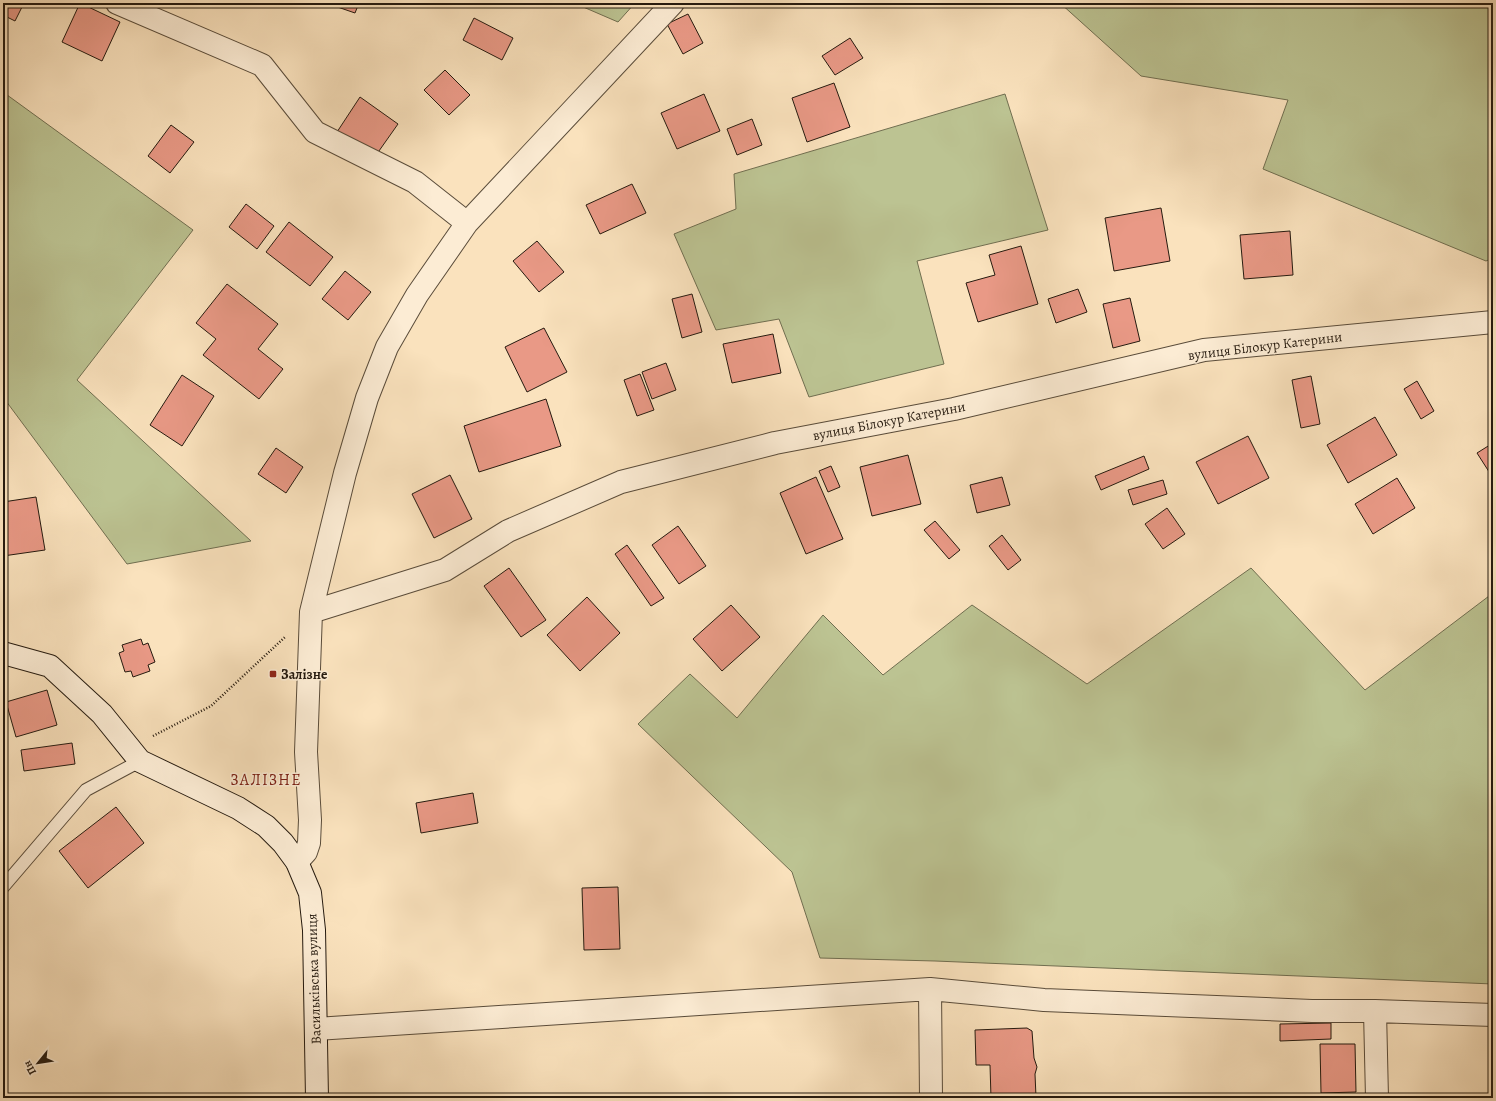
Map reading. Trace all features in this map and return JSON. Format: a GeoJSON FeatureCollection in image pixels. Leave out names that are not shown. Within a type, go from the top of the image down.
{"type":"FeatureCollection","features":[{"type":"Feature","properties":{"kind":"street"},"geometry":{"type":"LineString","coordinates":[[117,3],[262,65],[315,132],[415,182],[467,223]]}},
{"type":"Feature","properties":{"kind":"street"},"geometry":{"type":"LineString","coordinates":[[297,862],[306,852],[309,843],[310,820],[306,752],[311,612],[347,466],[367,398],[384,354],[417,295],[467,223],[674,3]]}},
{"type":"Feature","properties":{"kind":"street","name":"вулиця Білокур Катерини"},"geometry":{"type":"LineString","coordinates":[[311,612],[445,570],[508,531],[621,482],[775,443],[954,409],[1204,350],[1493,322]]}},
{"type":"Feature","properties":{"kind":"street"},"geometry":{"type":"LineString","coordinates":[[3,653],[50,666],[102,714],[134,755]]}},
{"type":"Feature","properties":{"kind":"street","name":"Васильківська вулиця"},"geometry":{"type":"LineString","coordinates":[[134,755],[238,808],[266,826],[297,862],[310,893],[314,930],[316,1098]]}},
{"type":"Feature","properties":{"kind":"street"},"geometry":{"type":"LineString","coordinates":[[930,989],[931,1098]]}},
{"type":"Feature","properties":{"kind":"street"},"geometry":{"type":"LineString","coordinates":[[316,1029],[930,989],[1044,1000],[1312,1011],[1375,1011],[1493,1015]]}},
{"type":"Feature","properties":{"kind":"street"},"geometry":{"type":"LineString","coordinates":[[1375,1011],[1377,1098]]}},
{"type":"Feature","properties":{"kind":"lane"},"geometry":{"type":"LineString","coordinates":[[3,887],[86,790],[134,755]]}},
{"type":"Feature","properties":{"kind":"path"},"geometry":{"type":"LineString","coordinates":[[134,755],[211,706],[311,612]]}},
{"type":"Feature","properties":{"kind":"green space"},"geometry":{"type":"Polygon","coordinates":[[[574,3],[635,3],[618,22],[574,3]]]}},
{"type":"Feature","properties":{"kind":"green space"},"geometry":{"type":"Polygon","coordinates":[[[1060,3],[1493,3],[1493,258],[1486,261],[1263,169],[1288,100],[1141,76],[1060,3]]]}},
{"type":"Feature","properties":{"kind":"green space"},"geometry":{"type":"Polygon","coordinates":[[[3,92],[193,230],[77,380],[251,541],[127,564],[3,397],[3,92]]]}},
{"type":"Feature","properties":{"kind":"green space"},"geometry":{"type":"Polygon","coordinates":[[[1005,94],[1048,230],[917,261],[944,364],[809,397],[779,319],[716,330],[674,234],[736,209],[734,174],[1005,94]]]}},
{"type":"Feature","properties":{"kind":"green space"},"geometry":{"type":"Polygon","coordinates":[[[1251,568],[1365,690],[1493,593],[1493,984],[935,961],[820,958],[792,872],[638,724],[690,674],[737,718],[823,615],[883,675],[972,605],[1087,684],[1251,568]]]}},
{"type":"Feature","properties":{"kind":"building"},"geometry":{"type":"Polygon","coordinates":[[[3,3],[24,3],[15,21],[3,15],[3,3]]]}},
{"type":"Feature","properties":{"kind":"building"},"geometry":{"type":"Polygon","coordinates":[[[80,3],[120,22],[102,61],[62,42],[80,3]]]}},
{"type":"Feature","properties":{"kind":"building"},"geometry":{"type":"Polygon","coordinates":[[[326,3],[359,3],[355,13],[326,3]]]}},
{"type":"Feature","properties":{"kind":"building"},"geometry":{"type":"Polygon","coordinates":[[[688,14],[703,43],[683,54],[667,24],[688,14]]]}},
{"type":"Feature","properties":{"kind":"building"},"geometry":{"type":"Polygon","coordinates":[[[474,18],[513,38],[502,60],[463,40],[474,18]]]}},
{"type":"Feature","properties":{"kind":"building"},"geometry":{"type":"Polygon","coordinates":[[[850,38],[863,58],[835,75],[822,56],[850,38]]]}},
{"type":"Feature","properties":{"kind":"building"},"geometry":{"type":"Polygon","coordinates":[[[445,70],[470,95],[449,115],[424,90],[445,70]]]}},
{"type":"Feature","properties":{"kind":"building"},"geometry":{"type":"Polygon","coordinates":[[[834,83],[850,127],[807,142],[792,98],[834,83]]]}},
{"type":"Feature","properties":{"kind":"building"},"geometry":{"type":"Polygon","coordinates":[[[704,94],[720,131],[677,149],[661,113],[704,94]]]}},
{"type":"Feature","properties":{"kind":"building"},"geometry":{"type":"Polygon","coordinates":[[[360,97],[398,124],[374,158],[337,132],[360,97]]]}},
{"type":"Feature","properties":{"kind":"building"},"geometry":{"type":"Polygon","coordinates":[[[752,119],[762,145],[737,155],[727,129],[752,119]]]}},
{"type":"Feature","properties":{"kind":"building"},"geometry":{"type":"Polygon","coordinates":[[[171,125],[194,142],[170,173],[148,156],[171,125]]]}},
{"type":"Feature","properties":{"kind":"building"},"geometry":{"type":"Polygon","coordinates":[[[632,184],[646,213],[600,234],[586,205],[632,184]]]}},
{"type":"Feature","properties":{"kind":"building"},"geometry":{"type":"Polygon","coordinates":[[[246,204],[274,226],[257,249],[229,227],[246,204]]]}},
{"type":"Feature","properties":{"kind":"building"},"geometry":{"type":"Polygon","coordinates":[[[1161,208],[1170,261],[1114,271],[1105,218],[1161,208]]]}},
{"type":"Feature","properties":{"kind":"building"},"geometry":{"type":"Polygon","coordinates":[[[289,222],[333,257],[310,286],[266,252],[289,222]]]}},
{"type":"Feature","properties":{"kind":"building"},"geometry":{"type":"Polygon","coordinates":[[[1290,231],[1293,275],[1244,279],[1240,235],[1290,231]]]}},
{"type":"Feature","properties":{"kind":"building"},"geometry":{"type":"Polygon","coordinates":[[[537,241],[564,272],[539,292],[513,261],[537,241]]]}},
{"type":"Feature","properties":{"kind":"building"},"geometry":{"type":"Polygon","coordinates":[[[1021,246],[1038,304],[978,322],[966,283],[995,275],[989,255],[1021,246]]]}},
{"type":"Feature","properties":{"kind":"building"},"geometry":{"type":"Polygon","coordinates":[[[345,271],[371,292],[348,320],[322,299],[345,271]]]}},
{"type":"Feature","properties":{"kind":"building"},"geometry":{"type":"Polygon","coordinates":[[[227,284],[278,324],[258,349],[283,369],[259,399],[203,355],[216,339],[196,323],[227,284]]]}},
{"type":"Feature","properties":{"kind":"building"},"geometry":{"type":"Polygon","coordinates":[[[1078,289],[1087,312],[1056,323],[1048,299],[1078,289]]]}},
{"type":"Feature","properties":{"kind":"building"},"geometry":{"type":"Polygon","coordinates":[[[692,294],[702,332],[682,338],[672,299],[692,294]]]}},
{"type":"Feature","properties":{"kind":"building"},"geometry":{"type":"Polygon","coordinates":[[[1130,298],[1140,341],[1113,348],[1103,304],[1130,298]]]}},
{"type":"Feature","properties":{"kind":"building"},"geometry":{"type":"Polygon","coordinates":[[[544,328],[567,372],[527,392],[505,347],[544,328]]]}},
{"type":"Feature","properties":{"kind":"building"},"geometry":{"type":"Polygon","coordinates":[[[773,334],[781,373],[732,383],[723,344],[773,334]]]}},
{"type":"Feature","properties":{"kind":"building"},"geometry":{"type":"Polygon","coordinates":[[[666,363],[676,390],[652,399],[642,372],[666,363]]]}},
{"type":"Feature","properties":{"kind":"building"},"geometry":{"type":"Polygon","coordinates":[[[640,374],[654,410],[637,416],[624,380],[640,374]]]}},
{"type":"Feature","properties":{"kind":"building"},"geometry":{"type":"Polygon","coordinates":[[[182,375],[214,396],[182,446],[150,425],[182,375]]]}},
{"type":"Feature","properties":{"kind":"building"},"geometry":{"type":"Polygon","coordinates":[[[1311,376],[1320,424],[1301,428],[1292,380],[1311,376]]]}},
{"type":"Feature","properties":{"kind":"building"},"geometry":{"type":"Polygon","coordinates":[[[1417,381],[1434,411],[1421,419],[1404,389],[1417,381]]]}},
{"type":"Feature","properties":{"kind":"building"},"geometry":{"type":"Polygon","coordinates":[[[546,399],[561,446],[479,472],[464,426],[546,399]]]}},
{"type":"Feature","properties":{"kind":"building"},"geometry":{"type":"Polygon","coordinates":[[[1375,417],[1397,455],[1348,483],[1327,445],[1375,417]]]}},
{"type":"Feature","properties":{"kind":"building"},"geometry":{"type":"Polygon","coordinates":[[[1248,436],[1269,478],[1218,504],[1196,462],[1248,436]]]}},
{"type":"Feature","properties":{"kind":"building"},"geometry":{"type":"Polygon","coordinates":[[[1493,443],[1493,478],[1477,453],[1493,443]]]}},
{"type":"Feature","properties":{"kind":"building"},"geometry":{"type":"Polygon","coordinates":[[[276,448],[303,467],[286,493],[258,474],[276,448]]]}},
{"type":"Feature","properties":{"kind":"building"},"geometry":{"type":"Polygon","coordinates":[[[908,455],[921,504],[872,516],[860,467],[908,455]]]}},
{"type":"Feature","properties":{"kind":"building"},"geometry":{"type":"Polygon","coordinates":[[[1144,456],[1149,469],[1101,490],[1095,476],[1144,456]]]}},
{"type":"Feature","properties":{"kind":"building"},"geometry":{"type":"Polygon","coordinates":[[[831,466],[840,487],[828,492],[819,471],[831,466]]]}},
{"type":"Feature","properties":{"kind":"building"},"geometry":{"type":"Polygon","coordinates":[[[450,475],[472,519],[434,538],[412,494],[450,475]]]}},
{"type":"Feature","properties":{"kind":"building"},"geometry":{"type":"Polygon","coordinates":[[[816,477],[843,539],[806,554],[780,493],[816,477]]]}},
{"type":"Feature","properties":{"kind":"building"},"geometry":{"type":"Polygon","coordinates":[[[1002,477],[1010,505],[977,513],[970,485],[1002,477]]]}},
{"type":"Feature","properties":{"kind":"building"},"geometry":{"type":"Polygon","coordinates":[[[1397,478],[1415,508],[1373,534],[1355,504],[1397,478]]]}},
{"type":"Feature","properties":{"kind":"building"},"geometry":{"type":"Polygon","coordinates":[[[1163,480],[1167,494],[1133,505],[1128,490],[1163,480]]]}},
{"type":"Feature","properties":{"kind":"building"},"geometry":{"type":"Polygon","coordinates":[[[36,497],[45,550],[3,556],[3,502],[36,497]]]}},
{"type":"Feature","properties":{"kind":"building"},"geometry":{"type":"Polygon","coordinates":[[[1167,508],[1185,534],[1163,549],[1145,524],[1167,508]]]}},
{"type":"Feature","properties":{"kind":"building"},"geometry":{"type":"Polygon","coordinates":[[[935,521],[960,550],[949,559],[924,530],[935,521]]]}},
{"type":"Feature","properties":{"kind":"building"},"geometry":{"type":"Polygon","coordinates":[[[678,526],[706,566],[679,584],[652,545],[678,526]]]}},
{"type":"Feature","properties":{"kind":"building"},"geometry":{"type":"Polygon","coordinates":[[[1002,535],[1021,560],[1008,570],[989,546],[1002,535]]]}},
{"type":"Feature","properties":{"kind":"building"},"geometry":{"type":"Polygon","coordinates":[[[627,545],[664,598],[651,606],[615,554],[627,545]]]}},
{"type":"Feature","properties":{"kind":"building"},"geometry":{"type":"Polygon","coordinates":[[[509,568],[546,620],[521,637],[484,586],[509,568]]]}},
{"type":"Feature","properties":{"kind":"building"},"geometry":{"type":"Polygon","coordinates":[[[587,597],[620,633],[580,671],[547,635],[587,597]]]}},
{"type":"Feature","properties":{"kind":"building"},"geometry":{"type":"Polygon","coordinates":[[[731,605],[760,637],[722,671],[693,639],[731,605]]]}},
{"type":"Feature","properties":{"kind":"building"},"geometry":{"type":"Polygon","coordinates":[[[141,639],[143,645],[148,643],[155,662],[148,665],[150,671],[133,677],[131,671],[125,672],[119,653],[124,651],[122,645],[141,639]]]}},
{"type":"Feature","properties":{"kind":"building"},"geometry":{"type":"Polygon","coordinates":[[[47,690],[57,725],[16,737],[6,702],[47,690]]]}},
{"type":"Feature","properties":{"kind":"building"},"geometry":{"type":"Polygon","coordinates":[[[72,743],[75,764],[24,771],[21,750],[72,743]]]}},
{"type":"Feature","properties":{"kind":"building"},"geometry":{"type":"Polygon","coordinates":[[[473,793],[478,823],[421,833],[416,803],[473,793]]]}},
{"type":"Feature","properties":{"kind":"building"},"geometry":{"type":"Polygon","coordinates":[[[116,807],[144,843],[88,888],[59,851],[116,807]]]}},
{"type":"Feature","properties":{"kind":"building"},"geometry":{"type":"Polygon","coordinates":[[[618,887],[620,949],[584,950],[582,888],[618,887]]]}},
{"type":"Feature","properties":{"kind":"building"},"geometry":{"type":"Polygon","coordinates":[[[1331,1023],[1331,1039],[1280,1041],[1280,1024],[1331,1023]]]}},
{"type":"Feature","properties":{"kind":"building"},"geometry":{"type":"Polygon","coordinates":[[[1027,1028],[1032,1031],[1034,1058],[1037,1067],[1035,1074],[1036,1097],[991,1098],[990,1065],[976,1065],[975,1030],[1027,1028]]]}},
{"type":"Feature","properties":{"kind":"building"},"geometry":{"type":"Polygon","coordinates":[[[1320,1044],[1355,1044],[1356,1092],[1321,1093],[1320,1044]]]}},
{"type":"Feature","properties":{"kind":"place","name":"Залізне"},"geometry":{"type":"Point","coordinates":[273,674]}},
{"type":"Feature","properties":{"kind":"district","name":"ЗАЛІЗНЕ"},"geometry":{"type":"Point","coordinates":[266,780]}}]}
